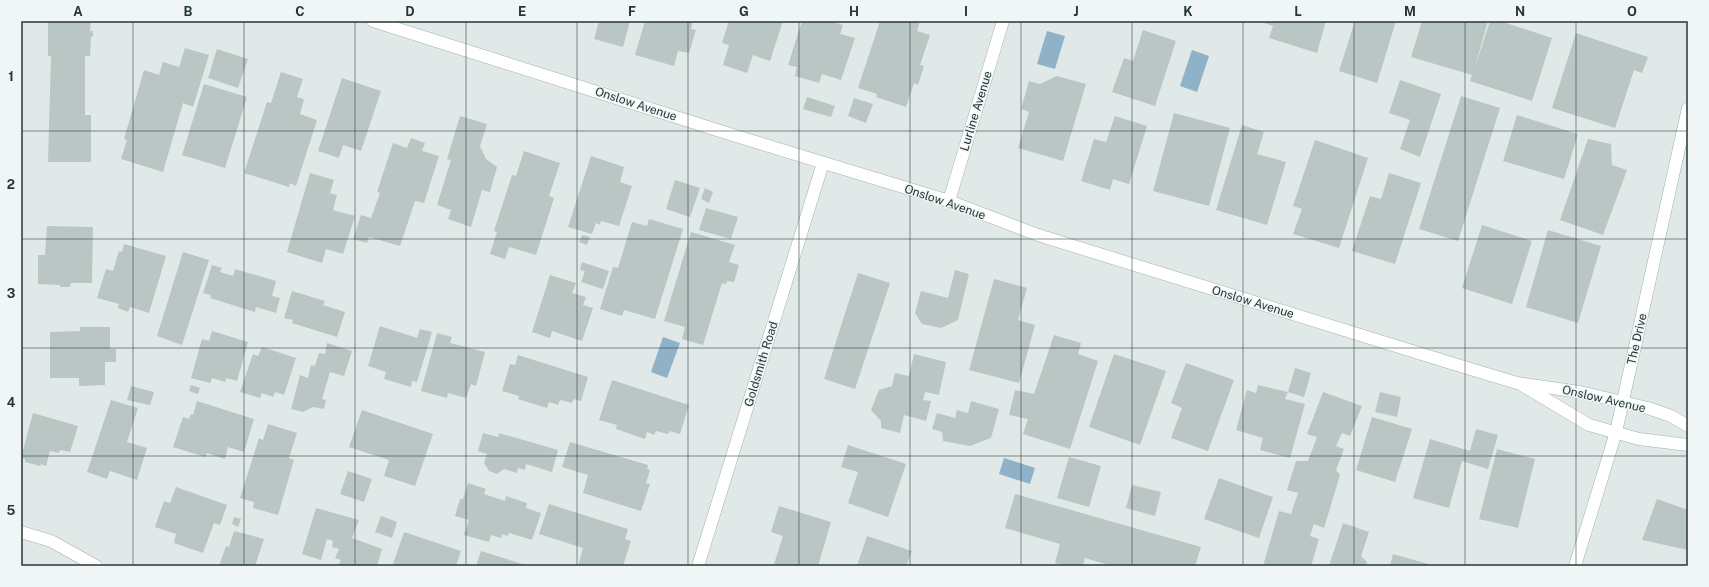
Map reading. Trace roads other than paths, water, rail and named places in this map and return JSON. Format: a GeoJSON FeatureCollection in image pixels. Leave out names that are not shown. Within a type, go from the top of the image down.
{"type":"FeatureCollection","features":[{"type":"Feature","properties":{"kind":"street","name":"Onslow Avenue"},"geometry":{"type":"LineString","coordinates":[[373,21],[948,201],[1038,235],[1517,383],[1580,392],[1648,408],[1671,416],[1688,426]]}},
{"type":"Feature","properties":{"kind":"street","name":"Lurline Avenue"},"geometry":{"type":"LineString","coordinates":[[948,201],[1003,21]]}},
{"type":"Feature","properties":{"kind":"street","name":"The Drive"},"geometry":{"type":"LineString","coordinates":[[1575,566],[1616,432],[1688,108]]}},
{"type":"Feature","properties":{"kind":"street","name":"Goldsmith Road"},"geometry":{"type":"LineString","coordinates":[[698,566],[824,163]]}},
{"type":"Feature","properties":{"kind":"street","name":"Onslow Avenue"},"geometry":{"type":"LineString","coordinates":[[1517,383],[1589,425],[1639,440],[1688,445]]}},
{"type":"Feature","properties":{"kind":"street"},"geometry":{"type":"LineString","coordinates":[[21,532],[51,541],[96,566]]}},
{"type":"Feature","properties":{"kind":"water"},"geometry":{"type":"Polygon","coordinates":[[[1047,31],[1065,36],[1055,69],[1037,64],[1047,31]]]}},
{"type":"Feature","properties":{"kind":"water"},"geometry":{"type":"Polygon","coordinates":[[[1192,50],[1209,56],[1197,92],[1180,86],[1192,50]]]}},
{"type":"Feature","properties":{"kind":"water"},"geometry":{"type":"Polygon","coordinates":[[[663,337],[680,343],[667,378],[651,372],[663,337]]]}},
{"type":"Feature","properties":{"kind":"water"},"geometry":{"type":"Polygon","coordinates":[[[1004,458],[1035,468],[1030,484],[999,474],[1004,458]]]}}]}
